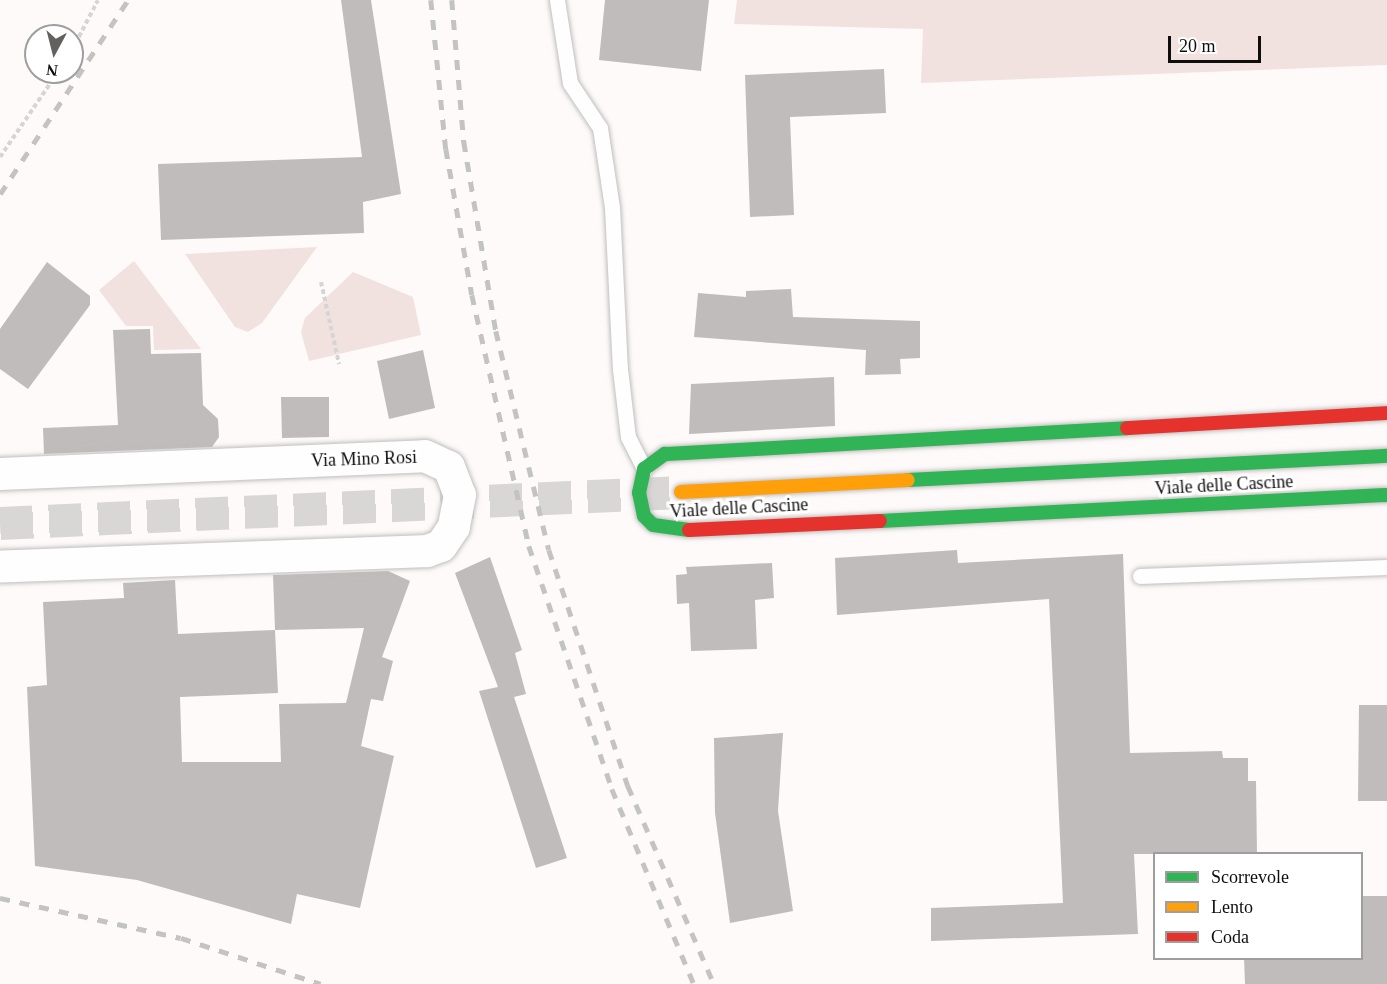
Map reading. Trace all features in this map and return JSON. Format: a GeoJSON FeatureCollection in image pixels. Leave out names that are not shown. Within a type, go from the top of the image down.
{"type":"FeatureCollection","features":[{"type":"Feature","properties":{"kind":"street"},"geometry":{"type":"LineString","coordinates":[[644,468],[665,454],[1387,413]]}},
{"type":"Feature","properties":{"kind":"street","name":"Via Mino Rosi"},"geometry":{"type":"LineString","coordinates":[[0,474],[425,456],[449,467],[460,495],[454,527],[441,546],[427,551],[0,567]]}},
{"type":"Feature","properties":{"kind":"street","name":"Viale delle Cascine"},"geometry":{"type":"LineString","coordinates":[[681,492],[1387,456]]}},
{"type":"Feature","properties":{"kind":"street","name":"Viale delle Cascine"},"geometry":{"type":"LineString","coordinates":[[644,468],[639,493],[644,516],[652,525],[672,531],[1387,495]]}},
{"type":"Feature","properties":{"kind":"lane"},"geometry":{"type":"LineString","coordinates":[[557,0],[570,83],[600,128],[612,207],[620,369],[628,437],[644,468]]}},
{"type":"Feature","properties":{"kind":"lane"},"geometry":{"type":"LineString","coordinates":[[1140,576],[1387,567]]}},
{"type":"Feature","properties":{"kind":"path"},"geometry":{"type":"LineString","coordinates":[[84,27],[98,0]]}},
{"type":"Feature","properties":{"kind":"path"},"geometry":{"type":"LineString","coordinates":[[0,158],[50,84]]}},
{"type":"Feature","properties":{"kind":"path"},"geometry":{"type":"LineString","coordinates":[[321,282],[339,364]]}},
{"type":"Feature","properties":{"kind":"shaded area"},"geometry":{"type":"Polygon","coordinates":[[[737,0],[1387,0],[1387,65],[921,83],[923,29],[734,24],[737,0]]]}},
{"type":"Feature","properties":{"kind":"shaded area"},"geometry":{"type":"Polygon","coordinates":[[[317,247],[262,323],[248,332],[235,327],[185,254],[317,247]]]}},
{"type":"Feature","properties":{"kind":"shaded area"},"geometry":{"type":"Polygon","coordinates":[[[134,261],[201,349],[154,350],[153,326],[126,326],[99,290],[134,261]]]}},
{"type":"Feature","properties":{"kind":"shaded area"},"geometry":{"type":"Polygon","coordinates":[[[353,272],[413,297],[421,335],[309,361],[301,332],[305,318],[353,272]]]}},
{"type":"Feature","properties":{"kind":"building"},"geometry":{"type":"Polygon","coordinates":[[[341,0],[371,0],[401,194],[363,202],[364,233],[161,240],[158,164],[362,157],[341,0]]]}},
{"type":"Feature","properties":{"kind":"building"},"geometry":{"type":"Polygon","coordinates":[[[605,0],[709,0],[701,71],[599,60],[605,0]]]}},
{"type":"Feature","properties":{"kind":"building"},"geometry":{"type":"Polygon","coordinates":[[[884,69],[886,113],[790,117],[794,215],[750,217],[745,75],[884,69]]]}},
{"type":"Feature","properties":{"kind":"building"},"geometry":{"type":"Polygon","coordinates":[[[47,262],[90,296],[90,305],[28,389],[0,369],[0,329],[47,262]]]}},
{"type":"Feature","properties":{"kind":"building"},"geometry":{"type":"Polygon","coordinates":[[[791,289],[793,317],[920,321],[920,358],[900,359],[901,374],[865,375],[866,350],[694,337],[698,293],[746,297],[746,291],[791,289]]]}},
{"type":"Feature","properties":{"kind":"building"},"geometry":{"type":"Polygon","coordinates":[[[150,329],[151,354],[201,353],[203,405],[218,419],[219,437],[212,447],[44,454],[43,428],[118,425],[113,330],[150,329]]]}},
{"type":"Feature","properties":{"kind":"building"},"geometry":{"type":"Polygon","coordinates":[[[423,350],[435,408],[389,419],[377,361],[423,350]]]}},
{"type":"Feature","properties":{"kind":"building"},"geometry":{"type":"Polygon","coordinates":[[[834,377],[835,426],[689,434],[691,384],[834,377]]]}},
{"type":"Feature","properties":{"kind":"building"},"geometry":{"type":"Polygon","coordinates":[[[281,397],[329,397],[329,437],[282,438],[281,397]]]}},
{"type":"Feature","properties":{"kind":"building"},"geometry":{"type":"Polygon","coordinates":[[[957,550],[958,563],[1123,554],[1130,753],[1222,751],[1223,758],[1248,758],[1248,781],[1256,781],[1257,852],[1134,854],[1138,934],[931,941],[931,908],[1063,903],[1049,599],[837,615],[835,558],[957,550]]]}},
{"type":"Feature","properties":{"kind":"building"},"geometry":{"type":"Polygon","coordinates":[[[490,557],[522,650],[515,653],[526,694],[514,697],[567,858],[536,868],[479,691],[498,687],[455,573],[490,557]]]}},
{"type":"Feature","properties":{"kind":"building"},"geometry":{"type":"Polygon","coordinates":[[[772,563],[774,598],[755,600],[757,649],[691,651],[689,603],[677,604],[676,575],[687,574],[686,567],[772,563]]]}},
{"type":"Feature","properties":{"kind":"building"},"geometry":{"type":"Polygon","coordinates":[[[388,571],[410,581],[382,657],[393,661],[383,701],[371,699],[361,746],[394,756],[360,908],[297,894],[291,924],[137,880],[35,866],[27,687],[47,685],[43,602],[124,598],[123,583],[175,580],[178,634],[275,630],[273,575],[388,571]],[[364,628],[275,630],[278,693],[180,697],[182,762],[281,762],[279,704],[346,703],[364,628]]]}},
{"type":"Feature","properties":{"kind":"building"},"geometry":{"type":"Polygon","coordinates":[[[1359,705],[1387,705],[1387,801],[1358,801],[1359,705]]]}},
{"type":"Feature","properties":{"kind":"building"},"geometry":{"type":"Polygon","coordinates":[[[783,733],[778,811],[793,911],[730,923],[715,813],[714,738],[783,733]]]}},
{"type":"Feature","properties":{"kind":"building"},"geometry":{"type":"Polygon","coordinates":[[[1363,896],[1387,896],[1387,984],[1245,984],[1244,960],[1363,960],[1363,896]]]}},
{"type":"Feature","properties":{"kind":"tunnel"},"geometry":{"type":"LineString","coordinates":[[0,523],[681,492]]}},
{"type":"Feature","properties":{"kind":"railway"},"geometry":{"type":"LineString","coordinates":[[0,194],[128,0]]}},
{"type":"Feature","properties":{"kind":"railway"},"geometry":{"type":"LineString","coordinates":[[431,0],[446,149],[472,295],[529,546],[612,789],[694,984]]}},
{"type":"Feature","properties":{"kind":"railway"},"geometry":{"type":"LineString","coordinates":[[452,0],[464,142],[496,331],[549,550],[628,786],[714,984]]}},
{"type":"Feature","properties":{"kind":"railway"},"geometry":{"type":"LineString","coordinates":[[0,898],[181,938],[321,984]]}},
{"type":"Feature","properties":{"kind":"traffic: fast"},"geometry":{"type":"LineString","coordinates":[[689,530],[653,525],[644,516],[639,493],[644,469],[665,454],[1127,428]]}},
{"type":"Feature","properties":{"kind":"traffic: fast"},"geometry":{"type":"LineString","coordinates":[[908,480],[1387,456]]}},
{"type":"Feature","properties":{"kind":"traffic: fast"},"geometry":{"type":"LineString","coordinates":[[880,521],[1387,495]]}},
{"type":"Feature","properties":{"kind":"traffic: slow"},"geometry":{"type":"LineString","coordinates":[[681,492],[908,480]]}},
{"type":"Feature","properties":{"kind":"traffic: jam"},"geometry":{"type":"LineString","coordinates":[[1127,428],[1387,413]]}},
{"type":"Feature","properties":{"kind":"traffic: jam"},"geometry":{"type":"LineString","coordinates":[[689,530],[880,521]]}}]}
